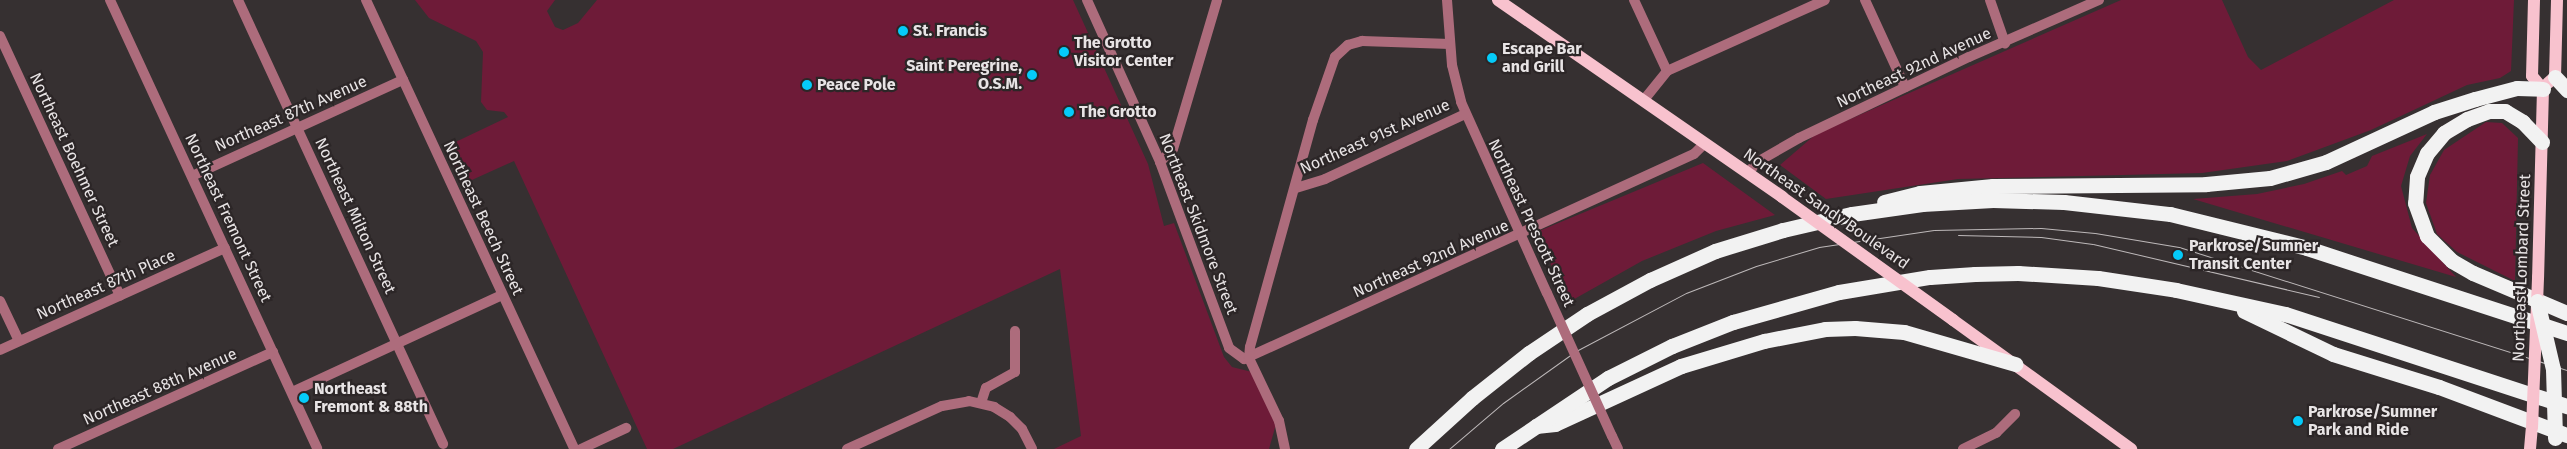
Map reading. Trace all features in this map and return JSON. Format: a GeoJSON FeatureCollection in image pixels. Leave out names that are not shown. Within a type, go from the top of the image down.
{"type":"FeatureCollection","features":[{"type":"Feature","properties":{"kind":"highway"},"geometry":{"type":"LineString","coordinates":[[2555,77],[2567,90]]}},
{"type":"Feature","properties":{"kind":"highway"},"geometry":{"type":"LineString","coordinates":[[1852,214],[1903,196],[1965,188],[2206,184],[2270,178],[2333,159],[2434,112],[2517,88],[2543,89]]}},
{"type":"Feature","properties":{"kind":"highway"},"geometry":{"type":"LineString","coordinates":[[2542,142],[2523,122],[2505,111],[2489,111],[2467,119],[2444,133],[2427,153],[2417,177],[2415,203],[2427,236],[2452,261],[2473,274],[2567,313]]}},
{"type":"Feature","properties":{"kind":"highway"},"geometry":{"type":"LineString","coordinates":[[1416,449],[1472,398],[1529,354],[1618,296],[1681,265],[1732,245],[1783,230],[1852,214],[1922,204],[2028,200],[2099,204],[2170,214],[2316,251],[2567,333]]}},
{"type":"Feature","properties":{"kind":"highway"},"geometry":{"type":"LineString","coordinates":[[1502,449],[1532,427],[1608,378],[1672,346],[1772,308],[1869,286],[1930,277],[2018,273],[2131,282],[2222,300],[2294,317],[2567,406]]}},
{"type":"Feature","properties":{"kind":"highway"},"geometry":{"type":"LineString","coordinates":[[2222,300],[2333,354],[2439,387],[2559,441],[2553,369],[2537,301]]}},
{"type":"Feature","properties":{"kind":"highway"},"geometry":{"type":"LineString","coordinates":[[1532,427],[1555,424],[1688,364],[1764,341],[1825,329],[1855,328],[1904,332],[2015,364]]}},
{"type":"Feature","properties":{"kind":"main road","name":"Northeast Lombard Street"},"geometry":{"type":"LineString","coordinates":[[2530,449],[2538,277],[2543,89],[2532,76],[2534,0]]}},
{"type":"Feature","properties":{"kind":"main road"},"geometry":{"type":"LineString","coordinates":[[2543,89],[2555,77],[2557,0]]}},
{"type":"Feature","properties":{"kind":"main road","name":"Northeast Sandy Boulevard"},"geometry":{"type":"LineString","coordinates":[[1505,2],[1704,144],[1782,197],[2131,449]]}},
{"type":"Feature","properties":{"kind":"street","name":"Northeast Fremont Street"},"geometry":{"type":"LineString","coordinates":[[110,0],[318,449]]}},
{"type":"Feature","properties":{"kind":"street","name":"Northeast Milton Street"},"geometry":{"type":"LineString","coordinates":[[238,0],[443,444]]}},
{"type":"Feature","properties":{"kind":"street","name":"Northeast Beech Street"},"geometry":{"type":"LineString","coordinates":[[366,0],[574,449]]}},
{"type":"Feature","properties":{"kind":"street","name":"Northeast Skidmore Street"},"geometry":{"type":"LineString","coordinates":[[1087,0],[1160,162],[1229,348],[1239,358],[1249,358]]}},
{"type":"Feature","properties":{"kind":"street"},"geometry":{"type":"LineString","coordinates":[[1160,162],[1174,149],[1217,0]]}},
{"type":"Feature","properties":{"kind":"street","name":"Northeast Prescott Street"},"geometry":{"type":"LineString","coordinates":[[1447,0],[1455,82],[1465,114],[1618,449]]}},
{"type":"Feature","properties":{"kind":"street"},"geometry":{"type":"LineString","coordinates":[[1634,0],[1667,71]]}},
{"type":"Feature","properties":{"kind":"street"},"geometry":{"type":"LineString","coordinates":[[1643,101],[1667,71],[1825,0]]}},
{"type":"Feature","properties":{"kind":"street"},"geometry":{"type":"LineString","coordinates":[[1865,0],[1905,87]]}},
{"type":"Feature","properties":{"kind":"street"},"geometry":{"type":"LineString","coordinates":[[1990,0],[2005,43]]}},
{"type":"Feature","properties":{"kind":"street","name":"Northeast 92nd Avenue"},"geometry":{"type":"LineString","coordinates":[[1747,173],[1759,161],[1799,138],[1905,87],[2099,0]]}},
{"type":"Feature","properties":{"kind":"street","name":"Northeast Boehmer Street"},"geometry":{"type":"LineString","coordinates":[[0,36],[120,296]]}},
{"type":"Feature","properties":{"kind":"street"},"geometry":{"type":"LineString","coordinates":[[1285,449],[1278,421],[1249,358],[1313,120],[1335,57],[1343,48],[1362,41],[1450,44]]}},
{"type":"Feature","properties":{"kind":"street","name":"Northeast 87th Avenue"},"geometry":{"type":"LineString","coordinates":[[192,176],[403,80]]}},
{"type":"Feature","properties":{"kind":"street","name":"Northeast 91st Avenue"},"geometry":{"type":"LineString","coordinates":[[1296,188],[1325,179],[1465,114]]}},
{"type":"Feature","properties":{"kind":"street","name":"Northeast 92nd Avenue"},"geometry":{"type":"LineString","coordinates":[[1249,358],[1694,154],[1704,144]]}},
{"type":"Feature","properties":{"kind":"street","name":"Northeast 87th Place"},"geometry":{"type":"LineString","coordinates":[[0,350],[225,248]]}},
{"type":"Feature","properties":{"kind":"street"},"geometry":{"type":"LineString","coordinates":[[292,392],[502,296]]}},
{"type":"Feature","properties":{"kind":"street"},"geometry":{"type":"LineString","coordinates":[[0,301],[19,341]]}},
{"type":"Feature","properties":{"kind":"street"},"geometry":{"type":"LineString","coordinates":[[982,403],[986,388],[1010,376],[1017,366],[1015,331]]}},
{"type":"Feature","properties":{"kind":"street","name":"Northeast 88th Avenue"},"geometry":{"type":"LineString","coordinates":[[58,449],[273,352]]}},
{"type":"Feature","properties":{"kind":"street"},"geometry":{"type":"LineString","coordinates":[[847,449],[942,406],[960,402],[982,403],[1003,411],[1016,422],[1032,449]]}},
{"type":"Feature","properties":{"kind":"street"},"geometry":{"type":"LineString","coordinates":[[1963,449],[1996,433],[2015,414]]}},
{"type":"Feature","properties":{"kind":"street"},"geometry":{"type":"LineString","coordinates":[[581,449],[626,428]]}},
{"type":"Feature","properties":{"kind":"shaded area"},"geometry":{"type":"Polygon","coordinates":[[[415,0],[555,0],[547,11],[555,27],[563,30],[578,23],[597,0],[1073,0],[1148,164],[1164,226],[1174,223],[1224,357],[1232,367],[1252,372],[1276,424],[1269,449],[1054,449],[1081,436],[1060,269],[673,449],[647,449],[514,161],[463,184],[445,147],[508,117],[504,112],[487,110],[481,102],[483,52],[476,41],[429,18],[415,0]]]}},
{"type":"Feature","properties":{"kind":"shaded area"},"geometry":{"type":"Polygon","coordinates":[[[2121,0],[2222,0],[2248,57],[2261,70],[2394,0],[2514,0],[2511,71],[2500,78],[2467,85],[2371,130],[2287,161],[2202,173],[1958,179],[1826,199],[1780,165],[1816,134],[2121,0]]]}},
{"type":"Feature","properties":{"kind":"shaded area"},"geometry":{"type":"Polygon","coordinates":[[[2486,122],[2502,123],[2518,138],[2515,281],[2457,252],[2437,234],[2426,203],[2430,175],[2444,150],[2486,122]]]}},
{"type":"Feature","properties":{"kind":"shaded area"},"geometry":{"type":"Polygon","coordinates":[[[2427,134],[2410,156],[2401,186],[2412,228],[2456,277],[2193,199],[2257,194],[2304,184],[2342,171],[2346,175],[2367,166],[2372,156],[2427,134]]]}},
{"type":"Feature","properties":{"kind":"shaded area"},"geometry":{"type":"Polygon","coordinates":[[[1703,163],[1775,215],[1716,231],[1642,261],[1569,302],[1539,240],[1539,231],[1703,163]]]}},
{"type":"Feature","properties":{"kind":"tram line"},"geometry":{"type":"LineString","coordinates":[[1449,449],[1503,403],[1576,351],[1686,293],[1756,266],[1819,247],[1934,230],[2041,228],[2095,233],[2179,247],[2567,370]]}},
{"type":"Feature","properties":{"kind":"tram line"},"geometry":{"type":"LineString","coordinates":[[1958,235],[2041,237],[2093,244],[2319,297]]}},
{"type":"Feature","properties":{"kind":"place","name":"St. Francis"},"geometry":{"type":"Point","coordinates":[903,31]}},
{"type":"Feature","properties":{"kind":"place","name":"The Grotto Visitor Center"},"geometry":{"type":"Point","coordinates":[1064,52]}},
{"type":"Feature","properties":{"kind":"place","name":"Escape Bar and Grill"},"geometry":{"type":"Point","coordinates":[1492,58]}},
{"type":"Feature","properties":{"kind":"place","name":"Saint Peregrine, O.S.M."},"geometry":{"type":"Point","coordinates":[1032,75]}},
{"type":"Feature","properties":{"kind":"place","name":"Peace Pole"},"geometry":{"type":"Point","coordinates":[807,85]}},
{"type":"Feature","properties":{"kind":"place","name":"The Grotto"},"geometry":{"type":"Point","coordinates":[1069,112]}},
{"type":"Feature","properties":{"kind":"place","name":"Parkrose/Sumner Transit Center"},"geometry":{"type":"Point","coordinates":[2178,255]}},
{"type":"Feature","properties":{"kind":"place","name":"Northeast Fremont & 88th"},"geometry":{"type":"Point","coordinates":[304,398]}},
{"type":"Feature","properties":{"kind":"place","name":"Parkrose/Sumner Park and Ride"},"geometry":{"type":"Point","coordinates":[2298,421]}}]}
